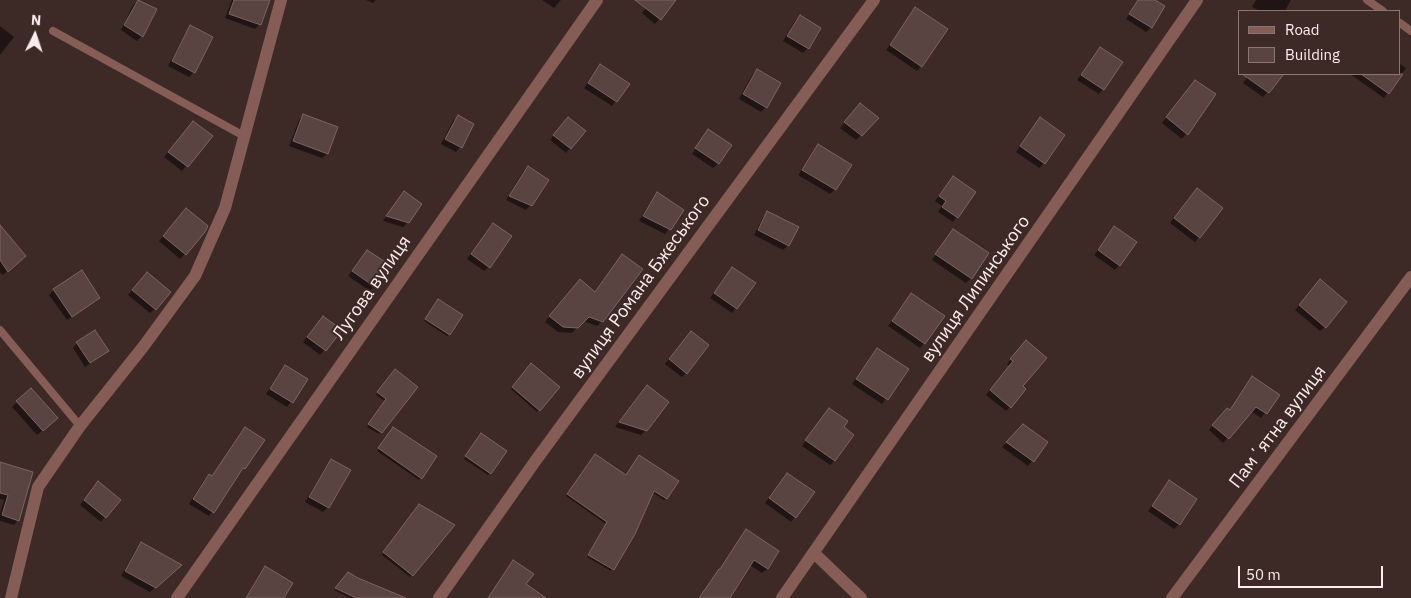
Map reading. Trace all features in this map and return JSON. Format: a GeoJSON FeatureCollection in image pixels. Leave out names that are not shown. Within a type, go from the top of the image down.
{"type":"FeatureCollection","features":[{"type":"Feature","properties":{"kind":"street"},"geometry":{"type":"LineString","coordinates":[[11,598],[38,487],[80,426],[143,347],[196,276],[225,208],[281,0]]}},
{"type":"Feature","properties":{"kind":"street","name":"Лугова вулиця"},"geometry":{"type":"LineString","coordinates":[[178,598],[596,0]]}},
{"type":"Feature","properties":{"kind":"street","name":"вулиця Романа Бжеського"},"geometry":{"type":"LineString","coordinates":[[439,598],[536,460],[874,0]]}},
{"type":"Feature","properties":{"kind":"street","name":"вулиця Липинського"},"geometry":{"type":"LineString","coordinates":[[782,598],[1197,0]]}},
{"type":"Feature","properties":{"kind":"street","name":"Памʼятна вулиця"},"geometry":{"type":"LineString","coordinates":[[1172,598],[1411,276]]}},
{"type":"Feature","properties":{"kind":"street"},"geometry":{"type":"LineString","coordinates":[[814,553],[861,598]]}},
{"type":"Feature","properties":{"kind":"lane"},"geometry":{"type":"LineString","coordinates":[[1367,0],[1382,10]]}},
{"type":"Feature","properties":{"kind":"lane"},"geometry":{"type":"LineString","coordinates":[[53,31],[244,136]]}},
{"type":"Feature","properties":{"kind":"lane"},"geometry":{"type":"LineString","coordinates":[[0,330],[80,426]]}},
{"type":"Feature","properties":{"kind":"building"},"geometry":{"type":"Polygon","coordinates":[[[138,0],[157,9],[143,37],[124,25],[138,0]]]}},
{"type":"Feature","properties":{"kind":"building"},"geometry":{"type":"Polygon","coordinates":[[[234,0],[270,0],[261,25],[229,14],[234,0]]]}},
{"type":"Feature","properties":{"kind":"building"},"geometry":{"type":"Polygon","coordinates":[[[635,0],[676,0],[661,20],[635,0]]]}},
{"type":"Feature","properties":{"kind":"building"},"geometry":{"type":"Polygon","coordinates":[[[1138,0],[1155,0],[1165,6],[1152,28],[1129,14],[1138,0]]]}},
{"type":"Feature","properties":{"kind":"building"},"geometry":{"type":"Polygon","coordinates":[[[915,7],[948,29],[922,67],[890,45],[915,7]]]}},
{"type":"Feature","properties":{"kind":"building"},"geometry":{"type":"Polygon","coordinates":[[[800,15],[821,28],[809,49],[787,36],[800,15]]]}},
{"type":"Feature","properties":{"kind":"building"},"geometry":{"type":"Polygon","coordinates":[[[190,25],[213,37],[195,73],[172,61],[190,25]]]}},
{"type":"Feature","properties":{"kind":"building"},"geometry":{"type":"Polygon","coordinates":[[[1100,47],[1123,62],[1104,90],[1081,75],[1100,47]]]}},
{"type":"Feature","properties":{"kind":"building"},"geometry":{"type":"Polygon","coordinates":[[[600,64],[630,84],[617,102],[588,83],[600,64]]]}},
{"type":"Feature","properties":{"kind":"building"},"geometry":{"type":"Polygon","coordinates":[[[757,69],[781,83],[767,108],[743,94],[757,69]]]}},
{"type":"Feature","properties":{"kind":"building"},"geometry":{"type":"Polygon","coordinates":[[[1403,74],[1389,94],[1362,75],[1403,74]]]}},
{"type":"Feature","properties":{"kind":"building"},"geometry":{"type":"Polygon","coordinates":[[[1243,75],[1283,75],[1269,93],[1243,75]]]}},
{"type":"Feature","properties":{"kind":"building"},"geometry":{"type":"Polygon","coordinates":[[[1195,80],[1216,94],[1188,135],[1166,117],[1195,80]]]}},
{"type":"Feature","properties":{"kind":"building"},"geometry":{"type":"Polygon","coordinates":[[[860,103],[879,118],[862,136],[844,122],[860,103]]]}},
{"type":"Feature","properties":{"kind":"building"},"geometry":{"type":"Polygon","coordinates":[[[303,114],[338,127],[328,154],[293,141],[303,114]]]}},
{"type":"Feature","properties":{"kind":"building"},"geometry":{"type":"Polygon","coordinates":[[[458,115],[474,124],[462,148],[445,139],[458,115]]]}},
{"type":"Feature","properties":{"kind":"building"},"geometry":{"type":"Polygon","coordinates":[[[568,117],[586,131],[571,149],[553,135],[568,117]]]}},
{"type":"Feature","properties":{"kind":"building"},"geometry":{"type":"Polygon","coordinates":[[[1040,117],[1065,135],[1045,164],[1020,146],[1040,117]]]}},
{"type":"Feature","properties":{"kind":"building"},"geometry":{"type":"Polygon","coordinates":[[[193,121],[213,136],[188,167],[168,152],[193,121]]]}},
{"type":"Feature","properties":{"kind":"building"},"geometry":{"type":"Polygon","coordinates":[[[708,129],[732,145],[719,164],[695,148],[708,129]]]}},
{"type":"Feature","properties":{"kind":"building"},"geometry":{"type":"Polygon","coordinates":[[[818,144],[852,165],[836,190],[802,170],[818,144]]]}},
{"type":"Feature","properties":{"kind":"building"},"geometry":{"type":"Polygon","coordinates":[[[528,166],[549,180],[532,206],[509,196],[528,166]]]}},
{"type":"Feature","properties":{"kind":"building"},"geometry":{"type":"Polygon","coordinates":[[[953,176],[976,192],[958,218],[942,207],[946,201],[939,196],[953,176]]]}},
{"type":"Feature","properties":{"kind":"building"},"geometry":{"type":"Polygon","coordinates":[[[1197,188],[1223,208],[1200,238],[1174,218],[1197,188]]]}},
{"type":"Feature","properties":{"kind":"building"},"geometry":{"type":"Polygon","coordinates":[[[404,191],[422,204],[409,223],[386,216],[404,191]]]}},
{"type":"Feature","properties":{"kind":"building"},"geometry":{"type":"Polygon","coordinates":[[[657,192],[684,210],[671,230],[643,216],[657,192]]]}},
{"type":"Feature","properties":{"kind":"building"},"geometry":{"type":"Polygon","coordinates":[[[186,208],[208,226],[186,255],[163,236],[186,208]]]}},
{"type":"Feature","properties":{"kind":"building"},"geometry":{"type":"Polygon","coordinates":[[[767,211],[799,227],[789,246],[758,230],[767,211]]]}},
{"type":"Feature","properties":{"kind":"building"},"geometry":{"type":"Polygon","coordinates":[[[493,223],[512,236],[490,268],[471,254],[493,223]]]}},
{"type":"Feature","properties":{"kind":"building"},"geometry":{"type":"Polygon","coordinates":[[[0,225],[26,256],[8,272],[0,260],[0,225]]]}},
{"type":"Feature","properties":{"kind":"building"},"geometry":{"type":"Polygon","coordinates":[[[1114,226],[1137,242],[1120,266],[1098,250],[1114,226]]]}},
{"type":"Feature","properties":{"kind":"building"},"geometry":{"type":"Polygon","coordinates":[[[953,229],[989,253],[972,279],[935,254],[953,229]]]}},
{"type":"Feature","properties":{"kind":"building"},"geometry":{"type":"Polygon","coordinates":[[[367,250],[390,265],[375,287],[352,271],[367,250]]]}},
{"type":"Feature","properties":{"kind":"building"},"geometry":{"type":"Polygon","coordinates":[[[622,254],[643,269],[603,322],[589,317],[578,328],[563,327],[549,316],[580,279],[595,292],[622,254]]]}},
{"type":"Feature","properties":{"kind":"building"},"geometry":{"type":"Polygon","coordinates":[[[732,267],[756,283],[737,309],[714,293],[732,267]]]}},
{"type":"Feature","properties":{"kind":"building"},"geometry":{"type":"Polygon","coordinates":[[[82,270],[100,298],[72,317],[53,289],[82,270]]]}},
{"type":"Feature","properties":{"kind":"building"},"geometry":{"type":"Polygon","coordinates":[[[147,272],[171,292],[156,310],[132,290],[147,272]]]}},
{"type":"Feature","properties":{"kind":"building"},"geometry":{"type":"Polygon","coordinates":[[[1320,279],[1347,302],[1326,328],[1299,305],[1320,279]]]}},
{"type":"Feature","properties":{"kind":"building"},"geometry":{"type":"Polygon","coordinates":[[[911,293],[945,316],[925,344],[892,321],[911,293]]]}},
{"type":"Feature","properties":{"kind":"building"},"geometry":{"type":"Polygon","coordinates":[[[438,299],[463,315],[450,335],[425,319],[438,299]]]}},
{"type":"Feature","properties":{"kind":"building"},"geometry":{"type":"Polygon","coordinates":[[[323,316],[342,330],[326,351],[307,337],[323,316]]]}},
{"type":"Feature","properties":{"kind":"building"},"geometry":{"type":"Polygon","coordinates":[[[95,330],[109,351],[90,363],[76,342],[95,330]]]}},
{"type":"Feature","properties":{"kind":"building"},"geometry":{"type":"Polygon","coordinates":[[[691,331],[709,345],[687,374],[669,359],[691,331]]]}},
{"type":"Feature","properties":{"kind":"building"},"geometry":{"type":"Polygon","coordinates":[[[1026,340],[1047,358],[1023,386],[1026,389],[1011,408],[990,390],[1013,361],[1010,359],[1026,340]]]}},
{"type":"Feature","properties":{"kind":"building"},"geometry":{"type":"Polygon","coordinates":[[[877,348],[909,369],[888,400],[856,379],[877,348]]]}},
{"type":"Feature","properties":{"kind":"building"},"geometry":{"type":"Polygon","coordinates":[[[531,363],[560,387],[540,411],[512,387],[531,363]]]}},
{"type":"Feature","properties":{"kind":"building"},"geometry":{"type":"Polygon","coordinates":[[[285,365],[308,379],[293,403],[270,389],[285,365]]]}},
{"type":"Feature","properties":{"kind":"building"},"geometry":{"type":"Polygon","coordinates":[[[395,369],[418,387],[382,433],[368,424],[386,399],[377,392],[395,369]]]}},
{"type":"Feature","properties":{"kind":"building"},"geometry":{"type":"Polygon","coordinates":[[[1252,376],[1280,395],[1267,414],[1256,407],[1229,439],[1212,425],[1227,408],[1230,410],[1252,376]]]}},
{"type":"Feature","properties":{"kind":"building"},"geometry":{"type":"Polygon","coordinates":[[[647,385],[669,402],[647,431],[619,422],[647,385]]]}},
{"type":"Feature","properties":{"kind":"building"},"geometry":{"type":"Polygon","coordinates":[[[31,388],[58,418],[43,431],[16,401],[31,388]]]}},
{"type":"Feature","properties":{"kind":"building"},"geometry":{"type":"Polygon","coordinates":[[[829,408],[848,421],[844,427],[854,435],[835,461],[805,440],[829,408]]]}},
{"type":"Feature","properties":{"kind":"building"},"geometry":{"type":"Polygon","coordinates":[[[1023,424],[1048,442],[1034,462],[1006,442],[1023,424]]]}},
{"type":"Feature","properties":{"kind":"building"},"geometry":{"type":"Polygon","coordinates":[[[245,427],[265,440],[245,469],[243,468],[214,513],[193,499],[209,474],[212,476],[245,427]]]}},
{"type":"Feature","properties":{"kind":"building"},"geometry":{"type":"Polygon","coordinates":[[[393,427],[437,456],[422,479],[378,448],[393,427]]]}},
{"type":"Feature","properties":{"kind":"building"},"geometry":{"type":"Polygon","coordinates":[[[481,433],[507,451],[491,474],[465,456],[481,433]]]}},
{"type":"Feature","properties":{"kind":"building"},"geometry":{"type":"Polygon","coordinates":[[[595,454],[626,475],[639,455],[679,481],[667,499],[654,491],[635,534],[614,570],[588,555],[607,522],[567,494],[595,454]]]}},
{"type":"Feature","properties":{"kind":"building"},"geometry":{"type":"Polygon","coordinates":[[[331,459],[351,470],[329,508],[309,497],[331,459]]]}},
{"type":"Feature","properties":{"kind":"building"},"geometry":{"type":"Polygon","coordinates":[[[0,462],[33,472],[19,521],[2,515],[8,495],[0,493],[0,462]]]}},
{"type":"Feature","properties":{"kind":"building"},"geometry":{"type":"Polygon","coordinates":[[[787,473],[815,492],[796,518],[769,498],[787,473]]]}},
{"type":"Feature","properties":{"kind":"building"},"geometry":{"type":"Polygon","coordinates":[[[1169,480],[1197,499],[1180,525],[1152,506],[1169,480]]]}},
{"type":"Feature","properties":{"kind":"building"},"geometry":{"type":"Polygon","coordinates":[[[98,481],[121,500],[106,518],[84,500],[98,481]]]}},
{"type":"Feature","properties":{"kind":"building"},"geometry":{"type":"Polygon","coordinates":[[[419,504],[455,525],[413,576],[383,552],[419,504]]]}},
{"type":"Feature","properties":{"kind":"building"},"geometry":{"type":"Polygon","coordinates":[[[746,529],[779,551],[768,569],[754,560],[730,598],[699,598],[720,569],[746,529]]]}},
{"type":"Feature","properties":{"kind":"building"},"geometry":{"type":"Polygon","coordinates":[[[141,542],[182,565],[156,588],[125,571],[141,542]]]}},
{"type":"Feature","properties":{"kind":"building"},"geometry":{"type":"Polygon","coordinates":[[[513,560],[534,574],[526,584],[546,598],[488,598],[513,560]]]}},
{"type":"Feature","properties":{"kind":"building"},"geometry":{"type":"Polygon","coordinates":[[[265,566],[293,583],[284,598],[246,598],[265,566]]]}},
{"type":"Feature","properties":{"kind":"building"},"geometry":{"type":"Polygon","coordinates":[[[348,572],[406,598],[356,598],[335,588],[348,572]]]}}]}
